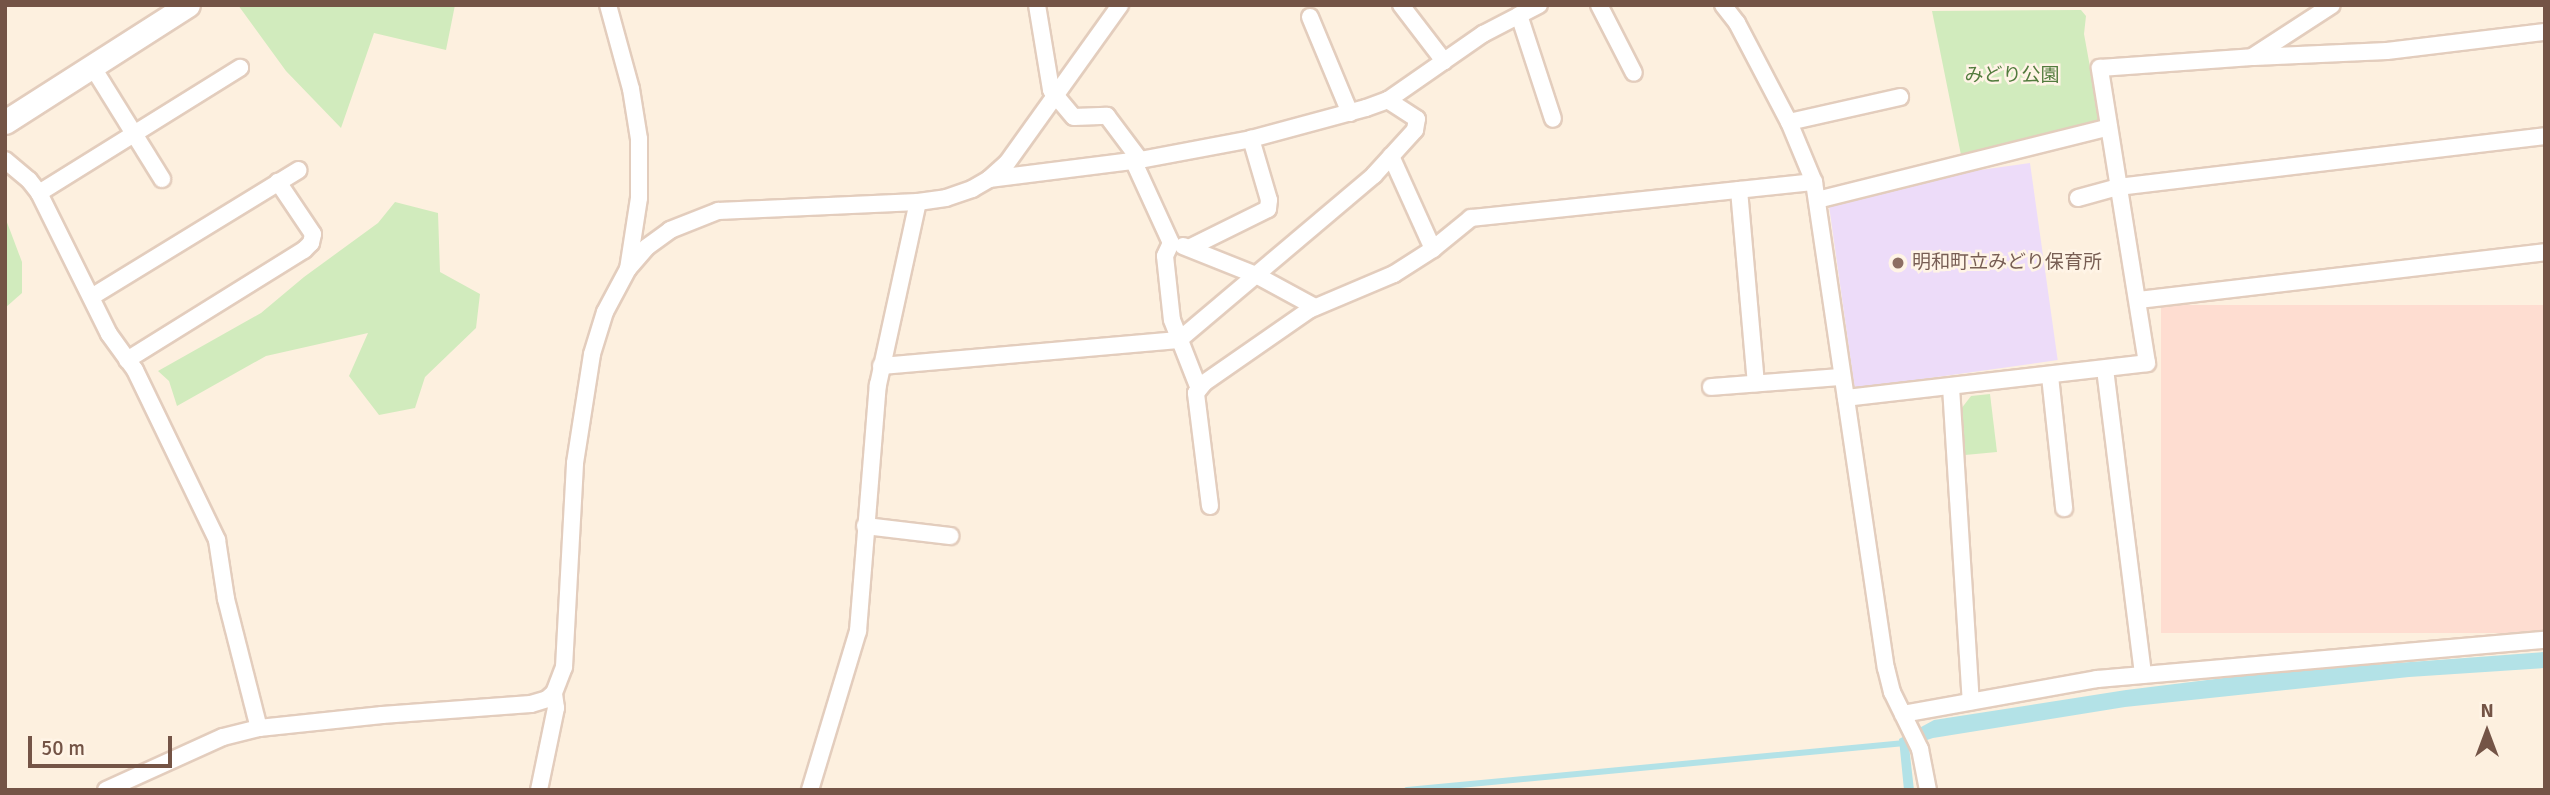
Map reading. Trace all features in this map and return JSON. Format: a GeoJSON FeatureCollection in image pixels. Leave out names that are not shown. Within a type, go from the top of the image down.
{"type":"FeatureCollection","features":[{"type":"Feature","properties":{"kind":"main road"},"geometry":{"type":"LineString","coordinates":[[5,122],[188,5]]}},
{"type":"Feature","properties":{"kind":"street"},"geometry":{"type":"LineString","coordinates":[[608,5],[631,89],[639,139],[639,198],[628,269]]}},
{"type":"Feature","properties":{"kind":"street"},"geometry":{"type":"LineString","coordinates":[[1037,5],[1051,90],[1074,117],[1107,116],[1137,160],[1171,243],[1165,256],[1172,320],[1199,389]]}},
{"type":"Feature","properties":{"kind":"street"},"geometry":{"type":"LineString","coordinates":[[989,180],[1007,163],[1120,5]]}},
{"type":"Feature","properties":{"kind":"street"},"geometry":{"type":"LineString","coordinates":[[1401,5],[1444,61]]}},
{"type":"Feature","properties":{"kind":"street"},"geometry":{"type":"LineString","coordinates":[[539,790],[555,708],[554,693],[564,667],[575,463],[592,354],[605,312],[628,269],[647,247],[670,230],[718,211],[918,202],[946,198],[989,180],[1137,160],[1251,139],[1350,113],[1388,100],[1483,34],[1539,5]]}},
{"type":"Feature","properties":{"kind":"street"},"geometry":{"type":"LineString","coordinates":[[1599,5],[1634,73]]}},
{"type":"Feature","properties":{"kind":"street"},"geometry":{"type":"LineString","coordinates":[[1723,5],[1737,23],[1789,122],[1814,182],[1886,668],[1892,692],[1920,749],[1928,790]]}},
{"type":"Feature","properties":{"kind":"street"},"geometry":{"type":"LineString","coordinates":[[2252,57],[2332,5]]}},
{"type":"Feature","properties":{"kind":"street"},"geometry":{"type":"LineString","coordinates":[[1519,15],[1553,119]]}},
{"type":"Feature","properties":{"kind":"street"},"geometry":{"type":"LineString","coordinates":[[1310,17],[1350,113]]}},
{"type":"Feature","properties":{"kind":"street"},"geometry":{"type":"LineString","coordinates":[[1846,398],[2147,363],[2100,68],[2387,51],[2545,32]]}},
{"type":"Feature","properties":{"kind":"street"},"geometry":{"type":"LineString","coordinates":[[92,66],[162,179]]}},
{"type":"Feature","properties":{"kind":"street"},"geometry":{"type":"LineString","coordinates":[[38,193],[240,68]]}},
{"type":"Feature","properties":{"kind":"street"},"geometry":{"type":"LineString","coordinates":[[1789,122],[1900,97]]}},
{"type":"Feature","properties":{"kind":"street"},"geometry":{"type":"LineString","coordinates":[[881,366],[1179,340],[1374,175],[1415,130],[1417,119],[1388,100]]}},
{"type":"Feature","properties":{"kind":"street"},"geometry":{"type":"LineString","coordinates":[[1817,200],[2109,127]]}},
{"type":"Feature","properties":{"kind":"street"},"geometry":{"type":"LineString","coordinates":[[2078,198],[2118,187],[2545,136]]}},
{"type":"Feature","properties":{"kind":"street"},"geometry":{"type":"LineString","coordinates":[[1189,248],[1268,209],[1269,200],[1251,139]]}},
{"type":"Feature","properties":{"kind":"street"},"geometry":{"type":"LineString","coordinates":[[1391,156],[1433,250]]}},
{"type":"Feature","properties":{"kind":"street"},"geometry":{"type":"LineString","coordinates":[[5,160],[29,180],[38,193],[93,296],[109,334],[127,360],[217,540],[226,599],[259,728]]}},
{"type":"Feature","properties":{"kind":"street"},"geometry":{"type":"LineString","coordinates":[[93,296],[299,170]]}},
{"type":"Feature","properties":{"kind":"street"},"geometry":{"type":"LineString","coordinates":[[127,360],[311,243],[313,234],[278,182]]}},
{"type":"Feature","properties":{"kind":"street"},"geometry":{"type":"LineString","coordinates":[[1210,506],[1196,393],[1203,383],[1315,307],[1394,274],[1433,250],[1471,218],[1814,182]]}},
{"type":"Feature","properties":{"kind":"street"},"geometry":{"type":"LineString","coordinates":[[1739,190],[1756,383]]}},
{"type":"Feature","properties":{"kind":"street"},"geometry":{"type":"LineString","coordinates":[[810,790],[858,631],[865,526],[881,366],[918,202]]}},
{"type":"Feature","properties":{"kind":"street"},"geometry":{"type":"LineString","coordinates":[[1171,243],[1256,275],[1315,307]]}},
{"type":"Feature","properties":{"kind":"street"},"geometry":{"type":"LineString","coordinates":[[2138,300],[2545,252]]}},
{"type":"Feature","properties":{"kind":"street"},"geometry":{"type":"LineString","coordinates":[[2105,369],[2143,675]]}},
{"type":"Feature","properties":{"kind":"street"},"geometry":{"type":"LineString","coordinates":[[2050,376],[2064,508]]}},
{"type":"Feature","properties":{"kind":"street"},"geometry":{"type":"LineString","coordinates":[[1711,387],[1842,377]]}},
{"type":"Feature","properties":{"kind":"street"},"geometry":{"type":"LineString","coordinates":[[1951,387],[1971,701]]}},
{"type":"Feature","properties":{"kind":"street"},"geometry":{"type":"LineString","coordinates":[[865,526],[950,536]]}},
{"type":"Feature","properties":{"kind":"street"},"geometry":{"type":"LineString","coordinates":[[1907,719],[1971,701],[2070,683],[2545,639]]}},
{"type":"Feature","properties":{"kind":"street"},"geometry":{"type":"LineString","coordinates":[[106,790],[223,737],[259,728],[531,704],[554,693]]}},
{"type":"Feature","properties":{"kind":"shaded area"},"geometry":{"type":"Polygon","coordinates":[[[2030,163],[2058,360],[1855,389],[1827,192],[2030,163]]]}},
{"type":"Feature","properties":{"kind":"shaded area"},"geometry":{"type":"Polygon","coordinates":[[[2161,305],[2545,305],[2545,633],[2161,633],[2161,305]]]}},
{"type":"Feature","properties":{"kind":"green space"},"geometry":{"type":"Polygon","coordinates":[[[238,5],[455,5],[446,50],[374,33],[341,128],[286,71],[238,5]]]}},
{"type":"Feature","properties":{"kind":"green space","name":"みどり公園"},"geometry":{"type":"Polygon","coordinates":[[[2081,10],[2086,16],[2084,34],[2100,122],[1961,155],[1932,11],[2081,10]]]}},
{"type":"Feature","properties":{"kind":"green space"},"geometry":{"type":"Polygon","coordinates":[[[395,202],[438,213],[440,272],[480,294],[476,328],[425,377],[415,408],[379,415],[349,376],[368,333],[266,356],[177,406],[169,381],[158,371],[261,313],[304,277],[378,223],[395,202]]]}},
{"type":"Feature","properties":{"kind":"green space"},"geometry":{"type":"Polygon","coordinates":[[[5,217],[22,262],[22,293],[5,308],[5,217]]]}},
{"type":"Feature","properties":{"kind":"green space"},"geometry":{"type":"Polygon","coordinates":[[[1990,394],[1997,452],[1965,455],[1961,409],[1971,396],[1990,394]]]}},
{"type":"Feature","properties":{"kind":"water"},"geometry":{"type":"Polygon","coordinates":[[[2545,652],[2545,668],[2409,677],[2125,707],[1933,738],[1909,746],[1914,790],[1904,790],[1899,739],[1934,720],[2126,690],[2264,673],[2545,652]]]}},
{"type":"Feature","properties":{"kind":"waterway"},"geometry":{"type":"LineString","coordinates":[[1407,790],[1905,743]]}},
{"type":"Feature","properties":{"kind":"place","name":"明和町立みどり保育所"},"geometry":{"type":"Point","coordinates":[1898,263]}}]}
